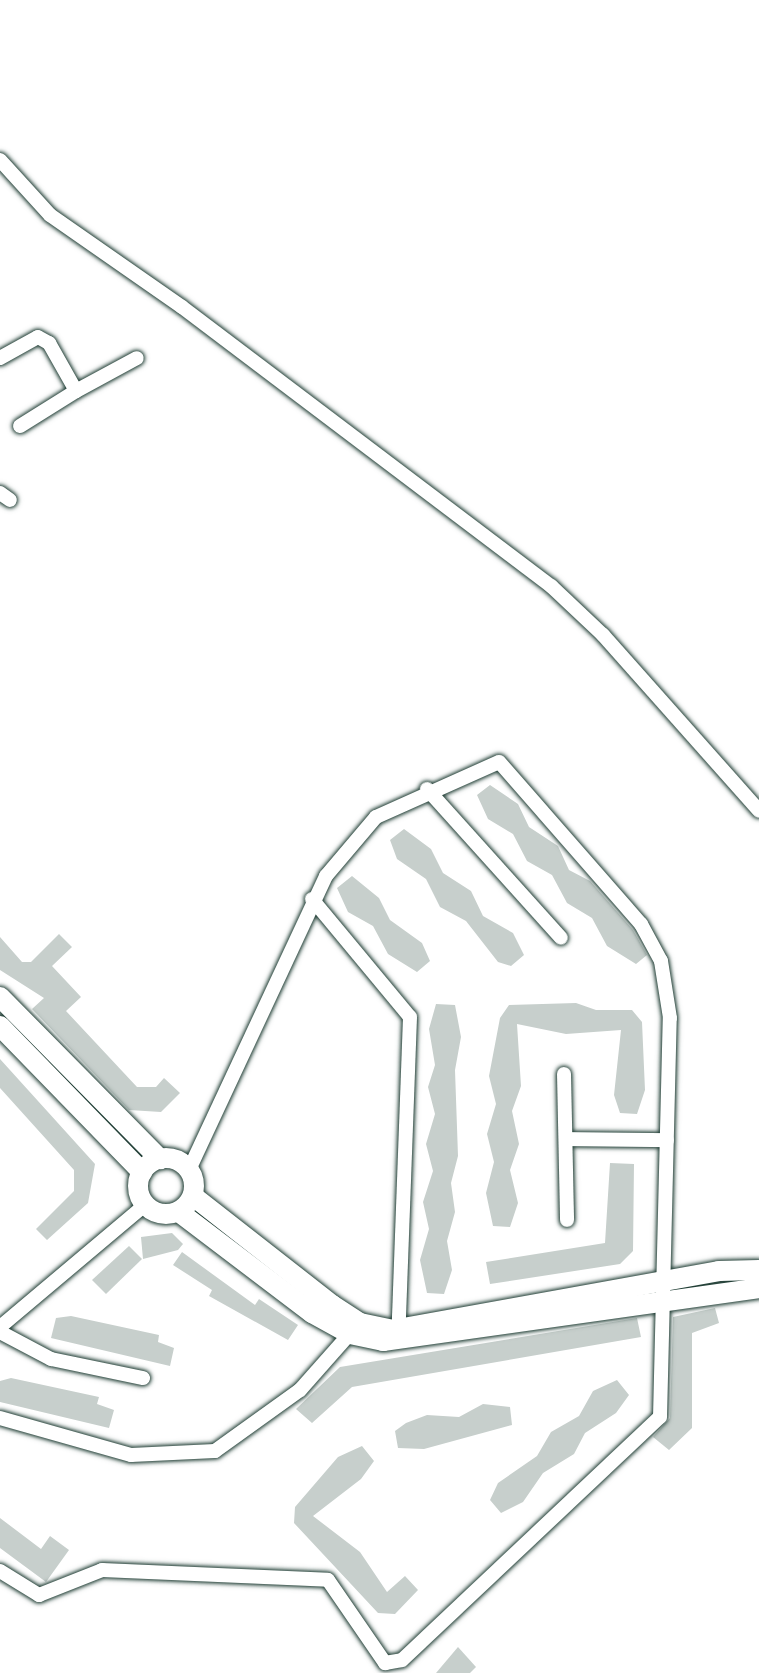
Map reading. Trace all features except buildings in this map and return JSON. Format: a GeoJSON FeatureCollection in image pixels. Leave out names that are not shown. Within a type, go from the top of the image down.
{"type":"FeatureCollection","features":[{"type":"Feature","properties":{"kind":"main road"},"geometry":{"type":"LineString","coordinates":[[0,997],[160,1159]]}},
{"type":"Feature","properties":{"kind":"main road"},"geometry":{"type":"LineString","coordinates":[[3,1037],[142,1172]]}},
{"type":"Feature","properties":{"kind":"main road"},"geometry":{"type":"LineString","coordinates":[[160,1159],[176,1160],[189,1170],[186,1204],[165,1215],[145,1205],[139,1193],[142,1172],[160,1159]]}},
{"type":"Feature","properties":{"kind":"main road"},"geometry":{"type":"LineString","coordinates":[[186,1204],[312,1313],[355,1328],[398,1334],[665,1290],[759,1270]]}},
{"type":"Feature","properties":{"kind":"main road"},"geometry":{"type":"LineString","coordinates":[[665,1290],[759,1288]]}},
{"type":"Feature","properties":{"kind":"street"},"geometry":{"type":"LineString","coordinates":[[0,160],[50,215],[551,586],[603,635],[759,811]]}},
{"type":"Feature","properties":{"kind":"street"},"geometry":{"type":"LineString","coordinates":[[0,358],[38,337],[49,343],[76,391]]}},
{"type":"Feature","properties":{"kind":"street"},"geometry":{"type":"LineString","coordinates":[[20,426],[137,358]]}},
{"type":"Feature","properties":{"kind":"street"},"geometry":{"type":"LineString","coordinates":[[0,1590],[6,1575],[39,1595],[102,1570],[328,1580],[385,1668],[402,1660],[660,1417],[670,1018],[661,961],[641,924],[499,762],[427,789],[376,817],[312,899],[189,1170]]}},
{"type":"Feature","properties":{"kind":"street"},"geometry":{"type":"LineString","coordinates":[[427,789],[561,938]]}},
{"type":"Feature","properties":{"kind":"street"},"geometry":{"type":"LineString","coordinates":[[312,899],[410,1017],[398,1334]]}},
{"type":"Feature","properties":{"kind":"street"},"geometry":{"type":"LineString","coordinates":[[564,1074],[567,1220]]}},
{"type":"Feature","properties":{"kind":"street"},"geometry":{"type":"LineString","coordinates":[[566,1139],[667,1140]]}},
{"type":"Feature","properties":{"kind":"street"},"geometry":{"type":"LineString","coordinates":[[143,1378],[51,1359],[0,1330],[145,1205]]}},
{"type":"Feature","properties":{"kind":"street"},"geometry":{"type":"LineString","coordinates":[[0,1418],[131,1455],[215,1451],[300,1390],[355,1328]]}}]}
